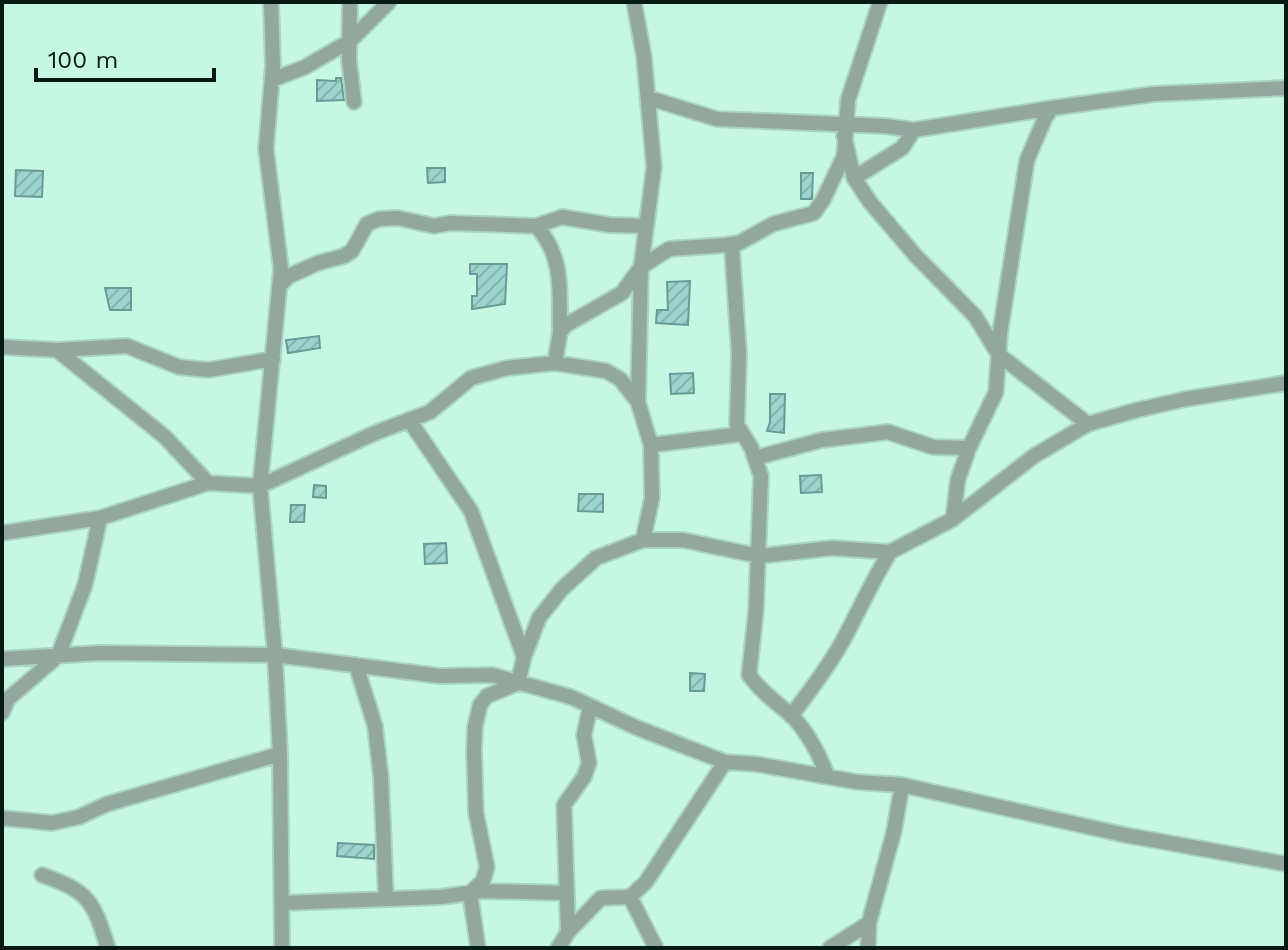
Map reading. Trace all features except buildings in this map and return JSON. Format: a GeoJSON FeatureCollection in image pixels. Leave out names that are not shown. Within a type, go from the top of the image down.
{"type":"FeatureCollection","features":[{"type":"Feature","properties":{"kind":"street"},"geometry":{"type":"LineString","coordinates":[[271,2],[272,80],[266,149],[281,269],[260,486],[280,754],[282,948]]}},
{"type":"Feature","properties":{"kind":"street"},"geometry":{"type":"LineString","coordinates":[[350,2],[349,60],[354,102]]}},
{"type":"Feature","properties":{"kind":"street"},"geometry":{"type":"LineString","coordinates":[[272,80],[305,67],[350,41],[389,2]]}},
{"type":"Feature","properties":{"kind":"street"},"geometry":{"type":"LineString","coordinates":[[634,2],[649,98],[649,139],[654,167],[641,267],[638,402],[651,445],[652,498],[643,540]]}},
{"type":"Feature","properties":{"kind":"street"},"geometry":{"type":"LineString","coordinates":[[560,332],[566,325],[622,293],[641,267],[669,249],[739,243],[773,224],[814,213],[831,186],[844,156],[848,100],[880,2]]}},
{"type":"Feature","properties":{"kind":"street"},"geometry":{"type":"LineString","coordinates":[[649,98],[717,119],[844,130],[914,130],[1154,94],[1286,88]]}},
{"type":"Feature","properties":{"kind":"street"},"geometry":{"type":"LineString","coordinates":[[953,519],[958,479],[996,392],[1020,191],[1027,160],[1052,108]]}},
{"type":"Feature","properties":{"kind":"street"},"geometry":{"type":"LineString","coordinates":[[844,130],[854,178],[870,202],[915,255],[975,316],[999,355],[1088,424]]}},
{"type":"Feature","properties":{"kind":"street"},"geometry":{"type":"LineString","coordinates":[[854,178],[902,148],[914,130]]}},
{"type":"Feature","properties":{"kind":"street"},"geometry":{"type":"LineString","coordinates":[[280,285],[289,276],[352,251],[367,224],[379,219],[398,218],[434,226],[451,223],[536,226],[562,217],[610,225],[646,226]]}},
{"type":"Feature","properties":{"kind":"street"},"geometry":{"type":"LineString","coordinates":[[536,226],[549,240],[557,260],[560,332],[555,363]]}},
{"type":"Feature","properties":{"kind":"street"},"geometry":{"type":"LineString","coordinates":[[726,245],[735,253],[739,353],[737,425],[751,447],[761,476],[759,556],[749,675],[761,691],[791,716],[820,756],[827,776]]}},
{"type":"Feature","properties":{"kind":"street"},"geometry":{"type":"LineString","coordinates":[[2,347],[57,350],[127,346],[179,367],[208,370],[273,359]]}},
{"type":"Feature","properties":{"kind":"street"},"geometry":{"type":"LineString","coordinates":[[57,350],[165,437],[208,483]]}},
{"type":"Feature","properties":{"kind":"street"},"geometry":{"type":"LineString","coordinates":[[2,533],[100,518],[208,483],[260,486],[375,433],[430,412],[471,378],[507,368],[555,363],[606,371],[620,379],[638,402]]}},
{"type":"Feature","properties":{"kind":"street"},"geometry":{"type":"LineString","coordinates":[[518,683],[539,618],[562,589],[596,558],[643,540],[683,540],[759,556],[832,548],[890,552],[953,519],[1034,456],[1088,424],[1174,402],[1286,383]]}},
{"type":"Feature","properties":{"kind":"street"},"geometry":{"type":"LineString","coordinates":[[409,420],[471,511],[524,657]]}},
{"type":"Feature","properties":{"kind":"street"},"geometry":{"type":"LineString","coordinates":[[755,458],[822,440],[888,432],[933,447],[969,448]]}},
{"type":"Feature","properties":{"kind":"street"},"geometry":{"type":"LineString","coordinates":[[651,445],[742,434]]}},
{"type":"Feature","properties":{"kind":"street"},"geometry":{"type":"LineString","coordinates":[[2,713],[8,699],[58,656],[85,585],[100,518]]}},
{"type":"Feature","properties":{"kind":"street"},"geometry":{"type":"LineString","coordinates":[[791,716],[848,632],[890,552]]}},
{"type":"Feature","properties":{"kind":"street"},"geometry":{"type":"LineString","coordinates":[[2,659],[99,653],[275,655],[440,676],[492,675],[571,697],[725,762],[756,764],[857,782],[902,785],[1125,835],[1286,864]]}},
{"type":"Feature","properties":{"kind":"street"},"geometry":{"type":"LineString","coordinates":[[356,665],[375,726],[381,778],[386,899]]}},
{"type":"Feature","properties":{"kind":"street"},"geometry":{"type":"LineString","coordinates":[[470,893],[483,881],[487,867],[476,813],[474,751],[480,705],[487,696],[518,683]]}},
{"type":"Feature","properties":{"kind":"street"},"geometry":{"type":"LineString","coordinates":[[568,932],[564,805],[584,777],[589,763],[584,735],[590,707]]}},
{"type":"Feature","properties":{"kind":"street"},"geometry":{"type":"LineString","coordinates":[[2,818],[52,823],[79,817],[107,804],[280,754]]}},
{"type":"Feature","properties":{"kind":"street"},"geometry":{"type":"LineString","coordinates":[[558,948],[568,932],[601,898],[630,897],[646,882],[725,762]]}},
{"type":"Feature","properties":{"kind":"street"},"geometry":{"type":"LineString","coordinates":[[868,948],[869,923],[894,831],[902,785]]}},
{"type":"Feature","properties":{"kind":"street"},"geometry":{"type":"LineString","coordinates":[[42,875],[81,892],[89,900],[102,925],[108,948]]}},
{"type":"Feature","properties":{"kind":"street"},"geometry":{"type":"LineString","coordinates":[[282,903],[441,897],[470,893],[566,893]]}},
{"type":"Feature","properties":{"kind":"street"},"geometry":{"type":"LineString","coordinates":[[470,893],[478,948]]}},
{"type":"Feature","properties":{"kind":"street"},"geometry":{"type":"LineString","coordinates":[[630,897],[656,948]]}},
{"type":"Feature","properties":{"kind":"street"},"geometry":{"type":"LineString","coordinates":[[830,948],[869,923]]}}]}
